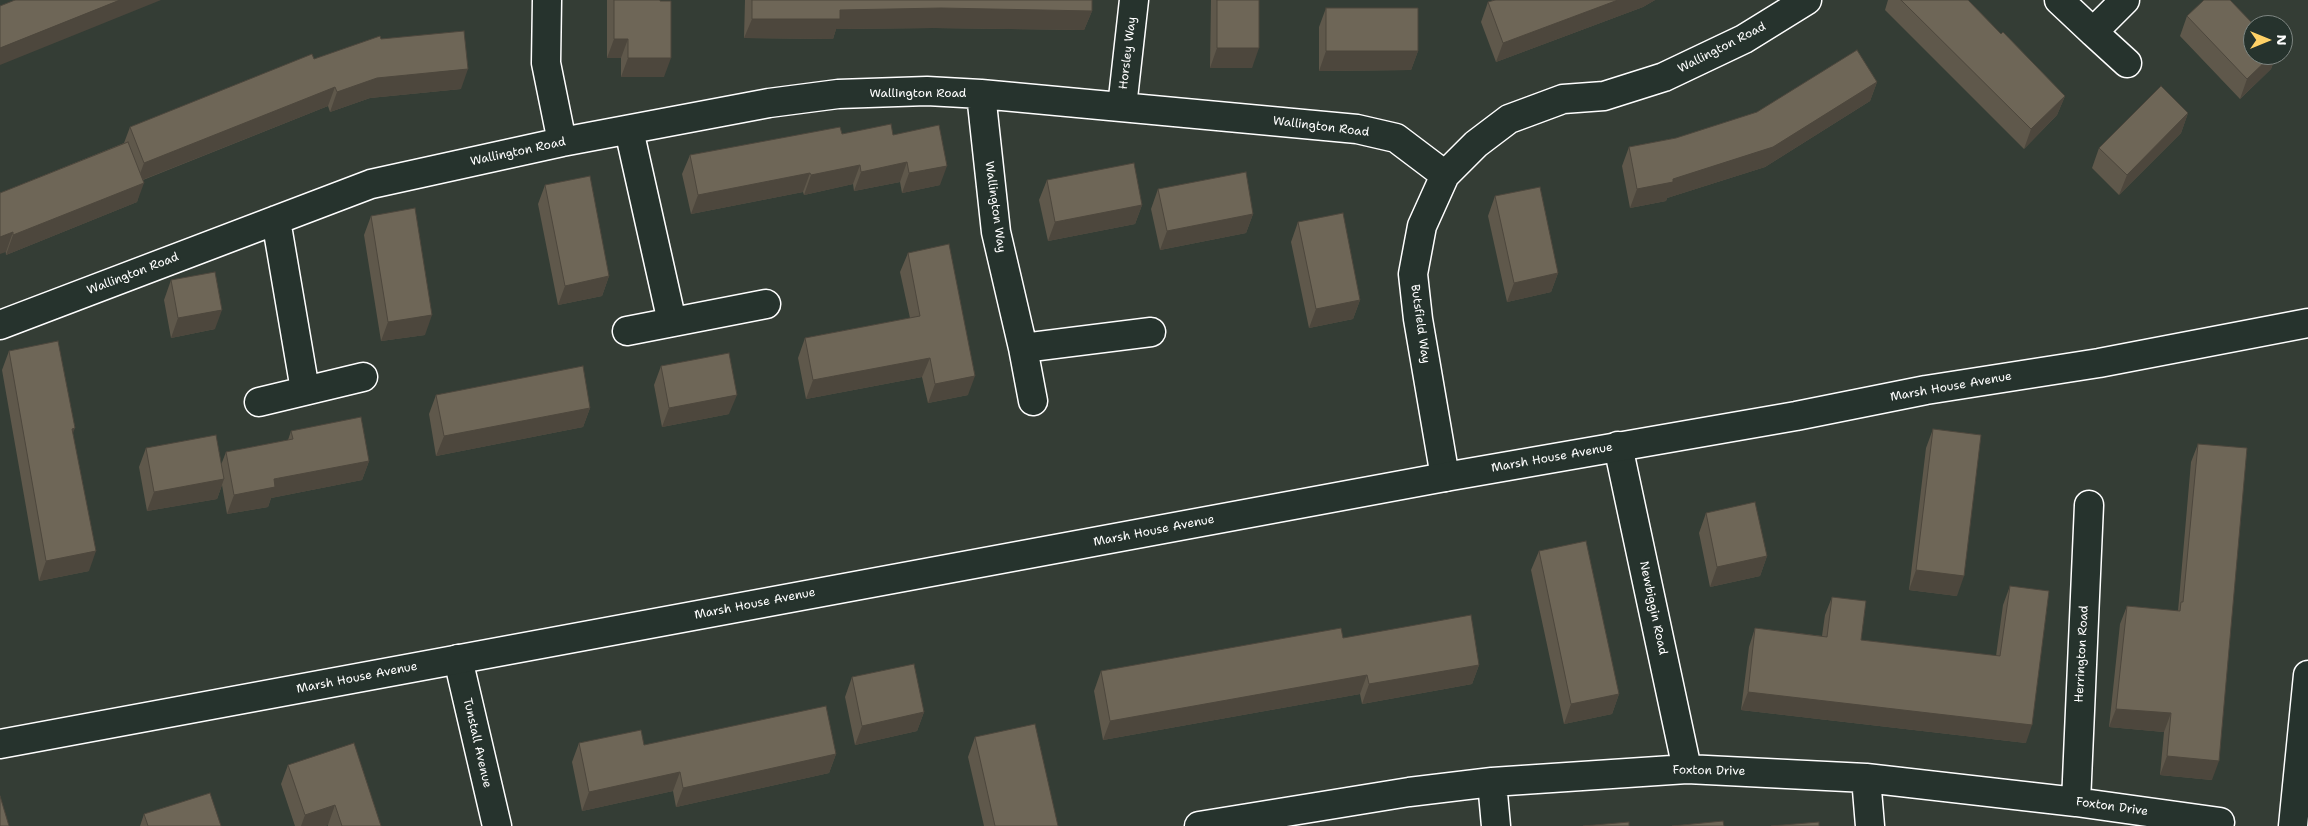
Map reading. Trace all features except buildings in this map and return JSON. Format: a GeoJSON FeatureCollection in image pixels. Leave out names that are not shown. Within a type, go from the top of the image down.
{"type":"FeatureCollection","features":[{"type":"Feature","properties":{"kind":"street"},"geometry":{"type":"LineString","coordinates":[[547,0],[546,63],[562,142]]}},
{"type":"Feature","properties":{"kind":"street","name":"Horsley Way"},"geometry":{"type":"LineString","coordinates":[[1122,107],[1134,0]]}},
{"type":"Feature","properties":{"kind":"street","name":"Wallington Road"},"geometry":{"type":"LineString","coordinates":[[0,325],[370,184],[562,142],[769,103],[838,94],[927,91],[981,94],[1357,129],[1396,138],[1445,175],[1476,144],[1509,119],[1564,99],[1604,96],[1664,77],[1744,39],[1807,0]]}},
{"type":"Feature","properties":{"kind":"street"},"geometry":{"type":"LineString","coordinates":[[2059,0],[2127,63]]}},
{"type":"Feature","properties":{"kind":"street"},"geometry":{"type":"LineString","coordinates":[[2093,32],[2124,0]]}},
{"type":"Feature","properties":{"kind":"street","name":"Wallington Way"},"geometry":{"type":"LineString","coordinates":[[981,94],[996,232],[1023,348],[1033,401]]}},
{"type":"Feature","properties":{"kind":"street"},"geometry":{"type":"LineString","coordinates":[[629,130],[672,322]]}},
{"type":"Feature","properties":{"kind":"street","name":"Butsfield Way"},"geometry":{"type":"LineString","coordinates":[[1445,175],[1422,226],[1413,274],[1418,319],[1445,477]]}},
{"type":"Feature","properties":{"kind":"street"},"geometry":{"type":"LineString","coordinates":[[276,220],[305,390]]}},
{"type":"Feature","properties":{"kind":"street"},"geometry":{"type":"LineString","coordinates":[[627,331],[766,304]]}},
{"type":"Feature","properties":{"kind":"street","name":"Marsh House Avenue"},"geometry":{"type":"LineString","coordinates":[[0,744],[1445,477],[1796,416],[1926,390],[2099,363],[2308,323]]}},
{"type":"Feature","properties":{"kind":"street"},"geometry":{"type":"LineString","coordinates":[[1023,348],[1151,332]]}},
{"type":"Feature","properties":{"kind":"street"},"geometry":{"type":"LineString","coordinates":[[259,402],[363,377]]}},
{"type":"Feature","properties":{"kind":"street","name":"Newbiggin Road"},"geometry":{"type":"LineString","coordinates":[[1618,446],[1687,769]]}},
{"type":"Feature","properties":{"kind":"street","name":"Herrington Road"},"geometry":{"type":"LineString","coordinates":[[2076,802],[2089,505]]}},
{"type":"Feature","properties":{"kind":"street","name":"Tunstall Avenue"},"geometry":{"type":"LineString","coordinates":[[458,659],[497,826]]}},
{"type":"Feature","properties":{"kind":"street"},"geometry":{"type":"LineString","coordinates":[[2293,826],[2308,675]]}},
{"type":"Feature","properties":{"kind":"street","name":"Foxton Drive"},"geometry":{"type":"LineString","coordinates":[[1199,826],[1410,792],[1492,782],[1687,769],[1866,778],[2076,802],[2220,822]]}},
{"type":"Feature","properties":{"kind":"street"},"geometry":{"type":"LineString","coordinates":[[1866,778],[1870,826]]}},
{"type":"Feature","properties":{"kind":"street"},"geometry":{"type":"LineString","coordinates":[[1492,782],[1496,826]]}}]}
